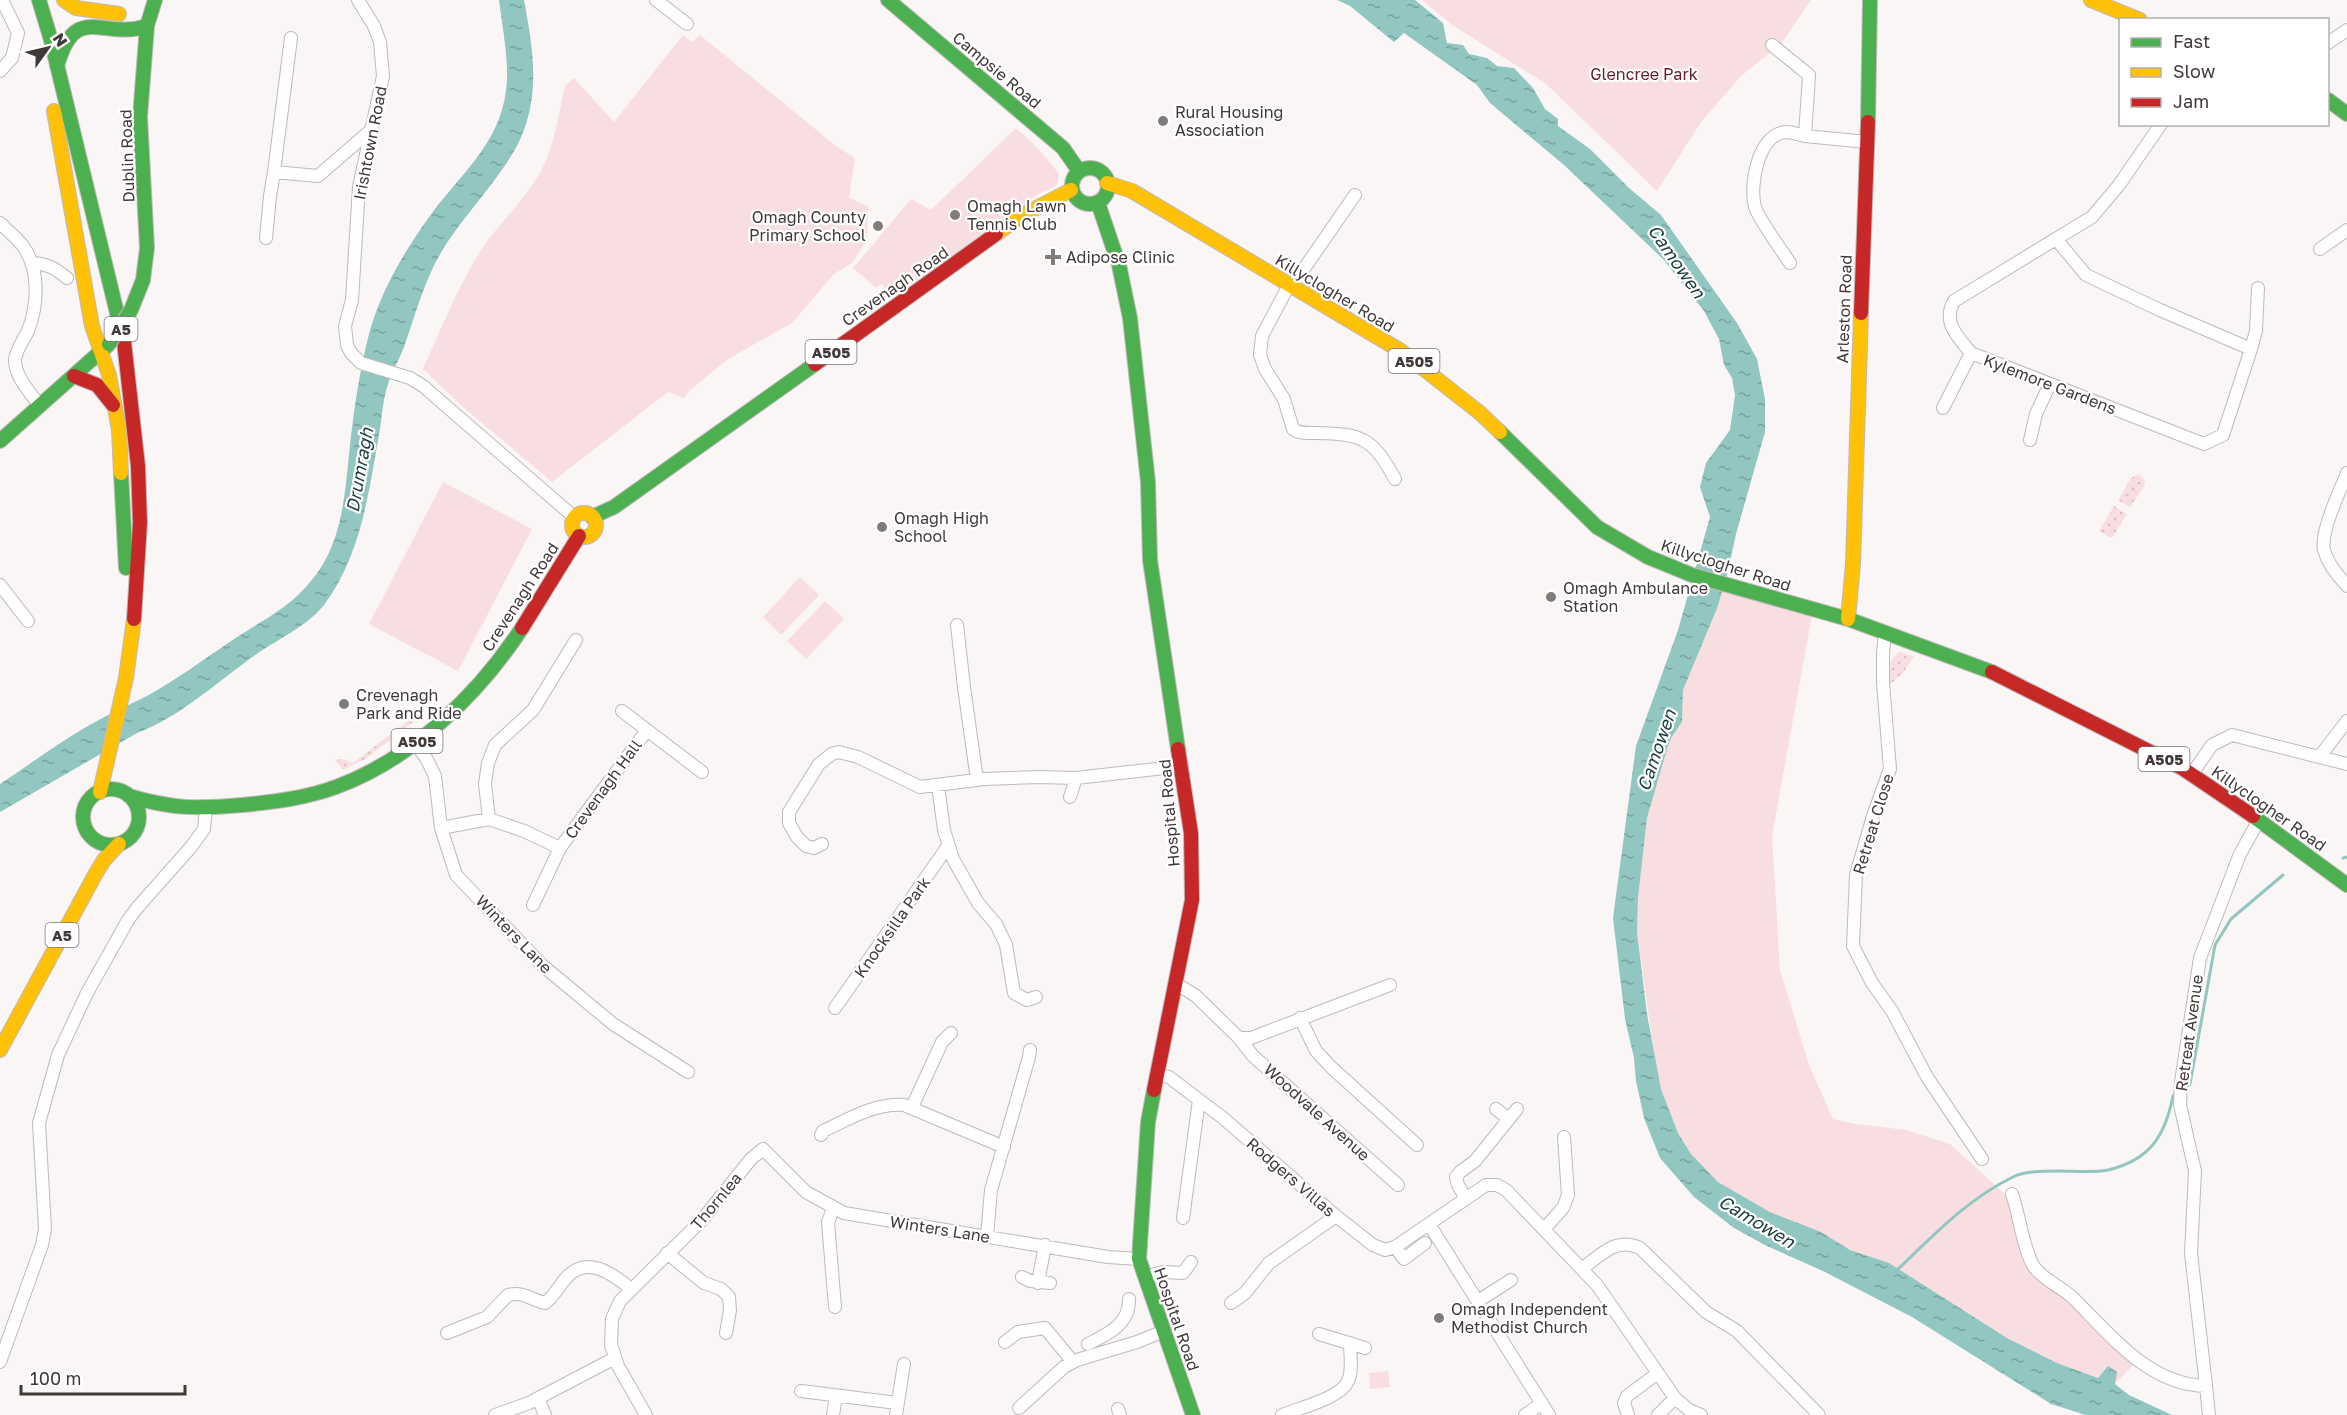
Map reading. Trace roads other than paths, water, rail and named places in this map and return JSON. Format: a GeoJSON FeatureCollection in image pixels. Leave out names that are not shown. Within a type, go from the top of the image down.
{"type":"FeatureCollection","features":[{"type":"Feature","properties":{"kind":"main road","name":"A5"},"geometry":{"type":"LineString","coordinates":[[38,0],[57,66],[121,331],[130,381],[138,466],[140,523],[137,599],[126,678],[108,764],[99,792],[91,797],[83,813],[84,826],[98,850],[96,873]]}},
{"type":"Feature","properties":{"kind":"main road"},"geometry":{"type":"LineString","coordinates":[[38,0],[38,30],[92,326],[105,348],[119,430],[130,652]]}},
{"type":"Feature","properties":{"kind":"main road"},"geometry":{"type":"LineString","coordinates":[[64,0],[76,8],[125,15],[147,26]]}},
{"type":"Feature","properties":{"kind":"main road","name":"Dublin Road"},"geometry":{"type":"LineString","coordinates":[[105,348],[131,310],[143,280],[147,248],[140,117],[147,26],[155,0]]}},
{"type":"Feature","properties":{"kind":"main road","name":"Campsie Road"},"geometry":{"type":"LineString","coordinates":[[888,0],[1063,148],[1079,171]]}},
{"type":"Feature","properties":{"kind":"main road","name":"Arleston Road"},"geometry":{"type":"LineString","coordinates":[[1848,619],[1852,580],[1869,0]]}},
{"type":"Feature","properties":{"kind":"main road"},"geometry":{"type":"LineString","coordinates":[[2091,0],[2135,18]]}},
{"type":"Feature","properties":{"kind":"main road"},"geometry":{"type":"LineString","coordinates":[[57,66],[63,44],[78,28],[92,24],[132,31],[147,26]]}},
{"type":"Feature","properties":{"kind":"main road"},"geometry":{"type":"LineString","coordinates":[[2329,101],[2347,114]]}},
{"type":"Feature","properties":{"kind":"main road","name":"A505"},"geometry":{"type":"LineString","coordinates":[[1079,171],[1085,168],[1098,170],[1105,176],[1107,183]]}},
{"type":"Feature","properties":{"kind":"main road"},"geometry":{"type":"LineString","coordinates":[[1079,171],[1071,183],[1071,190],[1079,202],[1092,204],[1098,202],[1106,195],[1107,183]]}},
{"type":"Feature","properties":{"kind":"main road","name":"Killyclogher Road"},"geometry":{"type":"LineString","coordinates":[[1107,183],[1132,191],[1401,351],[1480,413],[1597,527],[1648,557],[1692,575],[1737,589],[1848,619],[1997,674],[2192,775],[2259,819],[2347,885]]}},
{"type":"Feature","properties":{"kind":"main road","name":"Crevenagh Road"},"geometry":{"type":"LineString","coordinates":[[592,516],[614,507],[1021,216],[1071,190]]}},
{"type":"Feature","properties":{"kind":"main road","name":"Hospital Road"},"geometry":{"type":"LineString","coordinates":[[1098,202],[1119,265],[1130,318],[1148,482],[1150,560],[1191,833],[1192,900],[1148,1122],[1139,1259],[1193,1415]]}},
{"type":"Feature","properties":{"kind":"main road"},"geometry":{"type":"LineString","coordinates":[[0,441],[105,348]]}},
{"type":"Feature","properties":{"kind":"main road"},"geometry":{"type":"LineString","coordinates":[[74,376],[93,381],[103,389],[116,411]]}},
{"type":"Feature","properties":{"kind":"main road","name":"A505"},"geometry":{"type":"LineString","coordinates":[[574,517],[581,513],[592,516],[596,524],[594,532],[587,537],[579,536]]}},
{"type":"Feature","properties":{"kind":"main road"},"geometry":{"type":"LineString","coordinates":[[574,517],[572,528],[579,536]]}},
{"type":"Feature","properties":{"kind":"main road","name":"Crevenagh Road"},"geometry":{"type":"LineString","coordinates":[[129,796],[168,807],[206,808],[284,801],[337,787],[367,772],[415,743],[457,705],[502,656],[544,594],[579,536]]}},
{"type":"Feature","properties":{"kind":"main road"},"geometry":{"type":"LineString","coordinates":[[108,764],[116,790]]}},
{"type":"Feature","properties":{"kind":"main road"},"geometry":{"type":"LineString","coordinates":[[99,792],[116,790],[129,796],[138,812],[138,825]]}},
{"type":"Feature","properties":{"kind":"main road"},"geometry":{"type":"LineString","coordinates":[[138,825],[168,807]]}},
{"type":"Feature","properties":{"kind":"main road","name":"A5"},"geometry":{"type":"LineString","coordinates":[[0,1050],[96,873],[104,860],[119,844],[131,837],[138,825]]}},
{"type":"Feature","properties":{"kind":"main road"},"geometry":{"type":"LineString","coordinates":[[94,840],[108,845],[119,844]]}},
{"type":"Feature","properties":{"kind":"street"},"geometry":{"type":"LineString","coordinates":[[0,71],[12,58],[18,33],[2,0]]}},
{"type":"Feature","properties":{"kind":"street","name":"Irishtown Road"},"geometry":{"type":"LineString","coordinates":[[358,0],[374,26],[383,59],[381,92],[370,131],[359,187],[352,300],[345,326],[351,353],[361,363],[410,378],[436,396],[462,422],[574,517]]}},
{"type":"Feature","properties":{"kind":"street"},"geometry":{"type":"LineString","coordinates":[[656,0],[687,24]]}},
{"type":"Feature","properties":{"kind":"street"},"geometry":{"type":"LineString","coordinates":[[2329,42],[2347,30]]}},
{"type":"Feature","properties":{"kind":"street"},"geometry":{"type":"LineString","coordinates":[[266,238],[291,38]]}},
{"type":"Feature","properties":{"kind":"street"},"geometry":{"type":"LineString","coordinates":[[1772,45],[1809,75],[1805,136]]}},
{"type":"Feature","properties":{"kind":"street","name":"Kylemore Gardens"},"geometry":{"type":"LineString","coordinates":[[2160,126],[2119,185],[2092,217],[1954,301],[1949,310],[1950,321],[1956,335],[1971,352],[2204,444],[2223,435],[2256,331],[2258,288]]}},
{"type":"Feature","properties":{"kind":"street"},"geometry":{"type":"LineString","coordinates":[[274,171],[318,176],[370,131]]}},
{"type":"Feature","properties":{"kind":"street"},"geometry":{"type":"LineString","coordinates":[[1790,263],[1755,208],[1753,183],[1760,155],[1769,139],[1785,132],[1866,142]]}},
{"type":"Feature","properties":{"kind":"street"},"geometry":{"type":"LineString","coordinates":[[1355,195],[1291,285],[1262,336],[1260,355],[1265,369],[1284,399],[1293,429],[1304,433],[1350,434],[1359,437],[1385,460],[1395,479]]}},
{"type":"Feature","properties":{"kind":"street"},"geometry":{"type":"LineString","coordinates":[[0,223],[23,246],[32,263],[35,280],[34,305],[29,328],[15,360],[21,380],[39,405]]}},
{"type":"Feature","properties":{"kind":"street"},"geometry":{"type":"LineString","coordinates":[[2320,249],[2347,230]]}},
{"type":"Feature","properties":{"kind":"street"},"geometry":{"type":"LineString","coordinates":[[2056,239],[2086,275],[2251,349]]}},
{"type":"Feature","properties":{"kind":"street"},"geometry":{"type":"LineString","coordinates":[[32,263],[53,267],[67,278]]}},
{"type":"Feature","properties":{"kind":"street"},"geometry":{"type":"LineString","coordinates":[[1944,408],[1971,352]]}},
{"type":"Feature","properties":{"kind":"street"},"geometry":{"type":"LineString","coordinates":[[2030,440],[2036,414],[2050,384]]}},
{"type":"Feature","properties":{"kind":"street"},"geometry":{"type":"LineString","coordinates":[[2347,473],[2326,529],[2323,548],[2330,565],[2347,586]]}},
{"type":"Feature","properties":{"kind":"street"},"geometry":{"type":"LineString","coordinates":[[0,585],[28,621]]}},
{"type":"Feature","properties":{"kind":"street"},"geometry":{"type":"LineString","coordinates":[[957,626],[977,780]]}},
{"type":"Feature","properties":{"kind":"street","name":"Retreat Close"},"geometry":{"type":"LineString","coordinates":[[1886,633],[1882,653],[1890,769],[1873,816],[1856,875],[1853,946],[1872,983],[1892,1011],[1927,1077],[1982,1159]]}},
{"type":"Feature","properties":{"kind":"street"},"geometry":{"type":"LineString","coordinates":[[489,819],[485,784],[488,763],[495,745],[533,710],[576,640]]}},
{"type":"Feature","properties":{"kind":"street","name":"Crevenagh Hall"},"geometry":{"type":"LineString","coordinates":[[622,711],[702,772]]}},
{"type":"Feature","properties":{"kind":"street"},"geometry":{"type":"LineString","coordinates":[[2320,756],[2347,721]]}},
{"type":"Feature","properties":{"kind":"street","name":"Crevenagh Hall"},"geometry":{"type":"LineString","coordinates":[[533,905],[560,848],[646,730]]}},
{"type":"Feature","properties":{"kind":"street"},"geometry":{"type":"LineString","coordinates":[[2192,775],[2212,745],[2232,735],[2347,764]]}},
{"type":"Feature","properties":{"kind":"street","name":"Winters Lane"},"geometry":{"type":"LineString","coordinates":[[415,743],[435,776],[441,828],[456,874],[542,965],[613,1024],[687,1072]]}},
{"type":"Feature","properties":{"kind":"street"},"geometry":{"type":"LineString","coordinates":[[822,844],[814,848],[806,846],[797,837],[789,823],[789,812],[819,764],[832,754],[839,752],[858,757],[920,787],[977,780],[1076,778],[1182,766]]}},
{"type":"Feature","properties":{"kind":"street"},"geometry":{"type":"LineString","coordinates":[[1070,797],[1076,778]]}},
{"type":"Feature","properties":{"kind":"street"},"geometry":{"type":"LineString","coordinates":[[938,786],[944,830],[952,860],[978,903],[996,924],[1006,945],[1014,993],[1026,1000],[1036,998]]}},
{"type":"Feature","properties":{"kind":"street"},"geometry":{"type":"LineString","coordinates":[[0,1362],[42,1245],[45,1229],[39,1123],[58,1055],[87,993],[128,920],[204,829],[206,808]]}},
{"type":"Feature","properties":{"kind":"street","name":"Crevenagh Hall"},"geometry":{"type":"LineString","coordinates":[[441,828],[489,819],[525,831],[560,848]]}},
{"type":"Feature","properties":{"kind":"street","name":"Retreat Avenue"},"geometry":{"type":"LineString","coordinates":[[2209,1415],[2192,1253],[2195,1172],[2180,1105],[2181,1082],[2200,958],[2240,854],[2259,819]]}},
{"type":"Feature","properties":{"kind":"street","name":"Knocksilla Park"},"geometry":{"type":"LineString","coordinates":[[836,1008],[948,846]]}},
{"type":"Feature","properties":{"kind":"street","name":"Woodvale Avenue"},"geometry":{"type":"LineString","coordinates":[[1177,984],[1196,996],[1239,1038],[1253,1056],[1398,1185]]}},
{"type":"Feature","properties":{"kind":"street"},"geometry":{"type":"LineString","coordinates":[[1239,1038],[1251,1038],[1390,985]]}},
{"type":"Feature","properties":{"kind":"street"},"geometry":{"type":"LineString","coordinates":[[1300,1018],[1316,1051],[1417,1145]]}},
{"type":"Feature","properties":{"kind":"street"},"geometry":{"type":"LineString","coordinates":[[912,1107],[942,1042],[951,1033]]}},
{"type":"Feature","properties":{"kind":"street"},"geometry":{"type":"LineString","coordinates":[[987,1236],[991,1190],[1029,1057],[1029,1050]]}},
{"type":"Feature","properties":{"kind":"street","name":"Rodgers Villas"},"geometry":{"type":"LineString","coordinates":[[1156,1074],[1169,1077],[1199,1100],[1373,1245],[1385,1250],[1395,1247],[1404,1259],[1425,1243]]}},
{"type":"Feature","properties":{"kind":"street"},"geometry":{"type":"LineString","coordinates":[[1183,1218],[1199,1100]]}},
{"type":"Feature","properties":{"kind":"street"},"geometry":{"type":"LineString","coordinates":[[821,1135],[823,1131],[868,1110],[887,1105],[904,1105],[1004,1147]]}},
{"type":"Feature","properties":{"kind":"street"},"geometry":{"type":"LineString","coordinates":[[1497,1109],[1509,1119]]}},
{"type":"Feature","properties":{"kind":"street"},"geometry":{"type":"LineString","coordinates":[[1466,1199],[1456,1177],[1475,1161],[1517,1109]]}},
{"type":"Feature","properties":{"kind":"street"},"geometry":{"type":"LineString","coordinates":[[1545,1228],[1563,1208],[1568,1195],[1564,1137]]}},
{"type":"Feature","properties":{"kind":"street","name":"Winters Lane"},"geometry":{"type":"LineString","coordinates":[[763,1149],[806,1192],[833,1209],[844,1213],[1108,1257],[1139,1259]]}},
{"type":"Feature","properties":{"kind":"street","name":"Thornlea"},"geometry":{"type":"LineString","coordinates":[[646,1415],[615,1358],[611,1345],[612,1319],[620,1301],[702,1220],[751,1159],[763,1149]]}},
{"type":"Feature","properties":{"kind":"street"},"geometry":{"type":"LineString","coordinates":[[1395,1247],[1486,1185],[1497,1185],[1506,1190],[1583,1268],[1675,1398],[1689,1410],[1701,1415]]}},
{"type":"Feature","properties":{"kind":"street"},"geometry":{"type":"LineString","coordinates":[[2012,1194],[2035,1268],[2070,1296],[2126,1350],[2158,1375],[2193,1386],[2206,1386]]}},
{"type":"Feature","properties":{"kind":"street"},"geometry":{"type":"LineString","coordinates":[[833,1209],[828,1221],[835,1307]]}},
{"type":"Feature","properties":{"kind":"street"},"geometry":{"type":"LineString","coordinates":[[1231,1303],[1245,1293],[1269,1263],[1336,1216]]}},
{"type":"Feature","properties":{"kind":"street"},"geometry":{"type":"LineString","coordinates":[[1429,1224],[1549,1415]]}},
{"type":"Feature","properties":{"kind":"street"},"geometry":{"type":"LineString","coordinates":[[1583,1268],[1614,1246],[1628,1242],[1640,1248],[1706,1312],[1737,1331],[1819,1415]]}},
{"type":"Feature","properties":{"kind":"street"},"geometry":{"type":"LineString","coordinates":[[1022,1277],[1044,1283],[1045,1245]]}},
{"type":"Feature","properties":{"kind":"street"},"geometry":{"type":"LineString","coordinates":[[667,1253],[704,1283],[721,1289],[729,1298],[730,1310],[726,1333]]}},
{"type":"Feature","properties":{"kind":"street"},"geometry":{"type":"LineString","coordinates":[[1145,1277],[1163,1272],[1182,1273],[1191,1262]]}},
{"type":"Feature","properties":{"kind":"street"},"geometry":{"type":"LineString","coordinates":[[447,1333],[487,1317],[508,1295],[525,1294],[536,1301],[545,1303],[552,1298],[566,1277],[582,1267],[593,1267],[605,1271],[631,1289]]}},
{"type":"Feature","properties":{"kind":"street"},"geometry":{"type":"LineString","coordinates":[[1478,1301],[1511,1280]]}},
{"type":"Feature","properties":{"kind":"street"},"geometry":{"type":"LineString","coordinates":[[1088,1344],[1124,1321],[1130,1309],[1129,1299]]}},
{"type":"Feature","properties":{"kind":"street"},"geometry":{"type":"LineString","coordinates":[[1005,1342],[1018,1332],[1045,1328],[1073,1362]]}},
{"type":"Feature","properties":{"kind":"street"},"geometry":{"type":"LineString","coordinates":[[1113,1330],[1124,1347]]}},
{"type":"Feature","properties":{"kind":"street"},"geometry":{"type":"LineString","coordinates":[[1019,1408],[1064,1367],[1073,1362],[1124,1347],[1164,1331]]}},
{"type":"Feature","properties":{"kind":"street"},"geometry":{"type":"LineString","coordinates":[[1319,1334],[1365,1348]]}},
{"type":"Feature","properties":{"kind":"street"},"geometry":{"type":"LineString","coordinates":[[1282,1415],[1298,1412],[1341,1391],[1348,1382],[1350,1343]]}},
{"type":"Feature","properties":{"kind":"street"},"geometry":{"type":"LineString","coordinates":[[495,1415],[538,1398],[615,1358]]}},
{"type":"Feature","properties":{"kind":"street"},"geometry":{"type":"LineString","coordinates":[[801,1391],[897,1409],[903,1364]]}},
{"type":"Feature","properties":{"kind":"street"},"geometry":{"type":"LineString","coordinates":[[1628,1415],[1624,1403],[1627,1396],[1658,1373]]}},
{"type":"Feature","properties":{"kind":"street"},"geometry":{"type":"LineString","coordinates":[[833,1415],[837,1396]]}},
{"type":"Feature","properties":{"kind":"street"},"geometry":{"type":"LineString","coordinates":[[538,1398],[545,1415]]}},
{"type":"Feature","properties":{"kind":"street"},"geometry":{"type":"LineString","coordinates":[[1658,1415],[1675,1398]]}},
{"type":"Feature","properties":{"kind":"street"},"geometry":{"type":"LineString","coordinates":[[1525,1415],[1542,1403]]}},
{"type":"Feature","properties":{"kind":"water","name":"Drumragh"},"geometry":{"type":"Polygon","coordinates":[[[499,0],[524,0],[533,65],[529,114],[518,144],[509,159],[454,232],[426,283],[404,347],[386,390],[362,521],[356,543],[337,585],[324,605],[310,619],[258,653],[185,707],[0,812],[0,784],[77,733],[168,683],[274,614],[303,591],[323,564],[338,528],[359,381],[369,334],[380,302],[413,241],[432,213],[480,153],[499,120],[504,101],[507,70],[499,0]]]}},
{"type":"Feature","properties":{"kind":"water","name":"Camowen"},"geometry":{"type":"Polygon","coordinates":[[[1337,0],[1415,0],[1443,23],[1447,43],[1463,45],[1469,54],[1487,58],[1497,66],[1514,68],[1533,88],[1545,109],[1558,119],[1558,126],[1590,149],[1629,188],[1661,215],[1737,323],[1757,359],[1765,399],[1765,432],[1718,606],[1683,690],[1682,722],[1671,738],[1647,818],[1638,898],[1637,932],[1647,1014],[1661,1089],[1678,1133],[1691,1154],[1718,1182],[1770,1212],[1821,1232],[1850,1250],[1889,1263],[2007,1338],[2057,1363],[2098,1378],[2108,1366],[2117,1372],[2115,1384],[2129,1395],[2172,1415],[2086,1415],[2051,1404],[1912,1317],[1734,1228],[1694,1197],[1660,1158],[1644,1118],[1636,1081],[1634,1058],[1625,1019],[1613,918],[1636,746],[1678,630],[1710,517],[1700,487],[1706,463],[1730,430],[1735,395],[1732,378],[1724,365],[1719,339],[1704,311],[1663,259],[1564,165],[1490,103],[1477,85],[1404,33],[1394,42],[1350,6],[1337,0]]]}},
{"type":"Feature","properties":{"kind":"waterway"},"geometry":{"type":"LineString","coordinates":[[2343,858],[2347,857]]}},
{"type":"Feature","properties":{"kind":"waterway"},"geometry":{"type":"LineString","coordinates":[[2185,1088],[2190,1084],[2215,945],[2231,919],[2283,875]]}},
{"type":"Feature","properties":{"kind":"waterway"},"geometry":{"type":"LineString","coordinates":[[1895,1272],[1965,1208],[1980,1196],[2013,1177],[2041,1171],[2102,1171],[2123,1166],[2135,1160],[2145,1153],[2160,1134],[2173,1096],[2177,1093]]}},
{"type":"Feature","properties":{"kind":"place","name":"Rural Housing Association"},"geometry":{"type":"Point","coordinates":[1163,121]}},
{"type":"Feature","properties":{"kind":"place","name":"Omagh Lawn Tennis Club"},"geometry":{"type":"Point","coordinates":[955,215]}},
{"type":"Feature","properties":{"kind":"place","name":"Omagh County Primary School"},"geometry":{"type":"Point","coordinates":[878,226]}},
{"type":"Feature","properties":{"kind":"place","name":"Adipose Clinic"},"geometry":{"type":"Point","coordinates":[1053,257]}},
{"type":"Feature","properties":{"kind":"place","name":"Omagh High School"},"geometry":{"type":"Point","coordinates":[882,527]}},
{"type":"Feature","properties":{"kind":"place","name":"Omagh Ambulance Station"},"geometry":{"type":"Point","coordinates":[1551,597]}},
{"type":"Feature","properties":{"kind":"place","name":"Crevenagh Park and Ride"},"geometry":{"type":"Point","coordinates":[344,704]}},
{"type":"Feature","properties":{"kind":"place","name":"Omagh Independent Methodist Church"},"geometry":{"type":"Point","coordinates":[1439,1318]}},
{"type":"Feature","properties":{"kind":"park label","name":"Glencree Park"},"geometry":{"type":"Point","coordinates":[1644,74]}}]}
